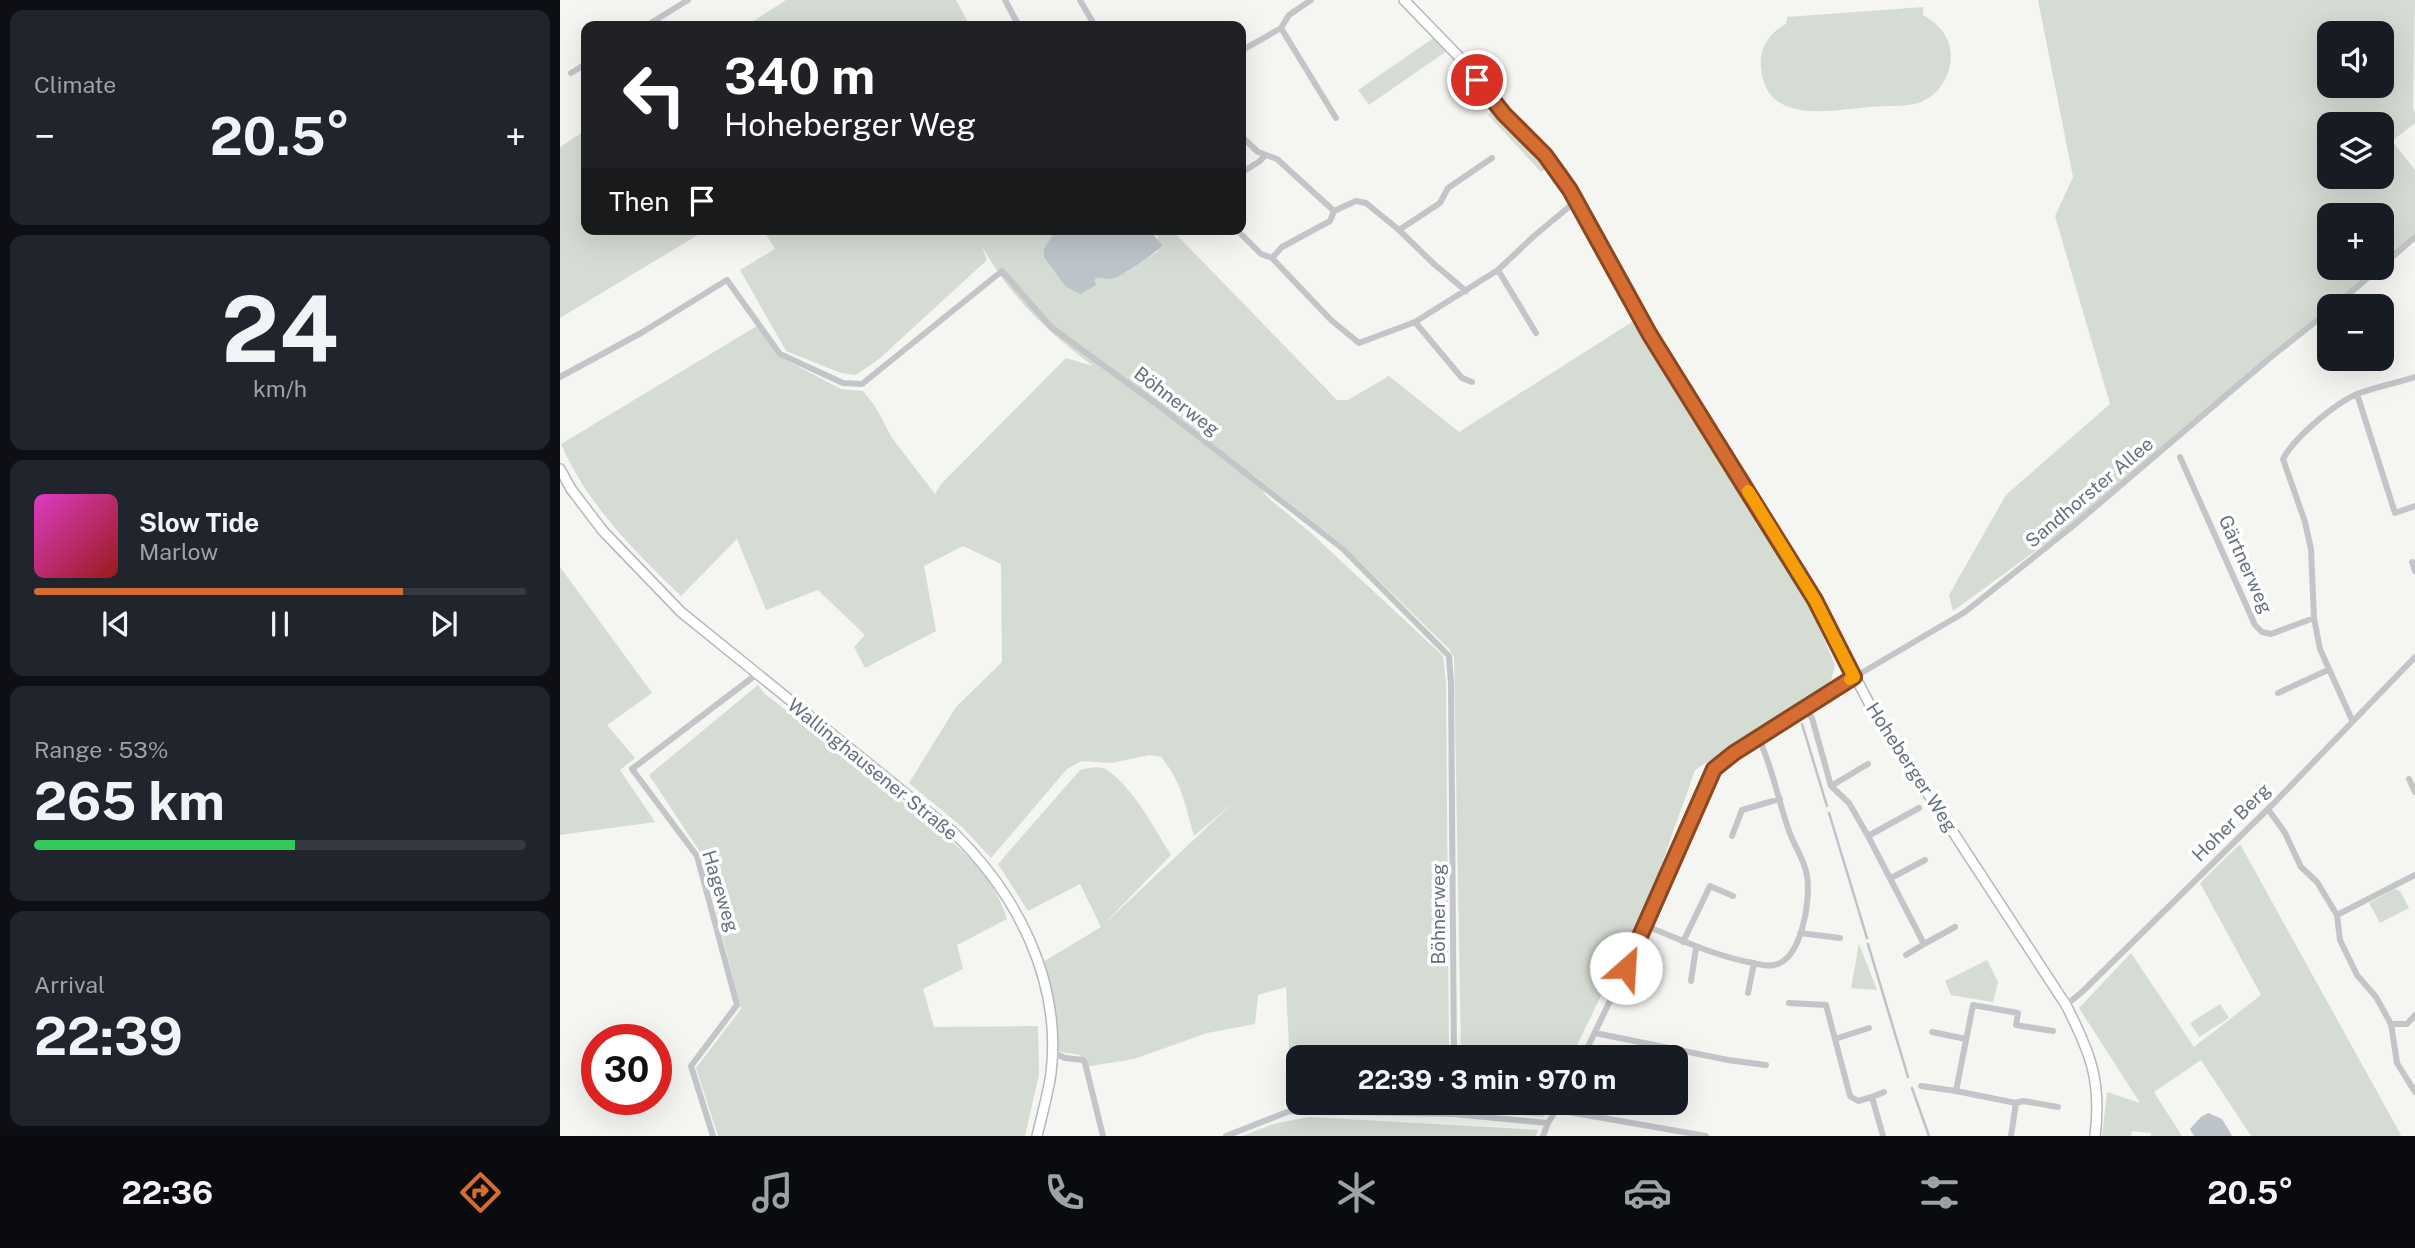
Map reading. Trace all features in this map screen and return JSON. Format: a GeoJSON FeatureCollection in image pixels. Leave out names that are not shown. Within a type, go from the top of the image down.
{"type":"FeatureCollection","features":[{"type":"Feature","properties":{"kind":"street"},"geometry":{"type":"LineString","coordinates":[[654,21],[688,0]]}},
{"type":"Feature","properties":{"kind":"street"},"geometry":{"type":"LineString","coordinates":[[1005,0],[1016,21]]}},
{"type":"Feature","properties":{"kind":"street"},"geometry":{"type":"LineString","coordinates":[[1080,0],[1092,21]]}},
{"type":"Feature","properties":{"kind":"street"},"geometry":{"type":"LineString","coordinates":[[1246,48],[1281,28],[1289,15],[1311,0]]}},
{"type":"Feature","properties":{"kind":"street","name":"Hoheberger Weg"},"geometry":{"type":"LineString","coordinates":[[1404,0],[1465,63],[1504,114],[1545,155],[1577,201],[1650,335],[1815,600],[1854,677],[2066,1005],[2090,1055],[2096,1079],[2095,1136]]}},
{"type":"Feature","properties":{"kind":"street"},"geometry":{"type":"LineString","coordinates":[[1281,28],[1336,118]]}},
{"type":"Feature","properties":{"kind":"street"},"geometry":{"type":"LineString","coordinates":[[571,73],[581,67]]}},
{"type":"Feature","properties":{"kind":"street"},"geometry":{"type":"LineString","coordinates":[[1246,141],[1258,152],[1277,159],[1334,211]]}},
{"type":"Feature","properties":{"kind":"street"},"geometry":{"type":"LineString","coordinates":[[1246,170],[1265,155]]}},
{"type":"Feature","properties":{"kind":"street"},"geometry":{"type":"LineString","coordinates":[[1399,230],[1440,203],[1448,188],[1492,158]]}},
{"type":"Feature","properties":{"kind":"street"},"geometry":{"type":"LineString","coordinates":[[1272,258],[1282,247],[1330,221],[1334,211],[1356,201],[1366,203],[1466,291]]}},
{"type":"Feature","properties":{"kind":"street"},"geometry":{"type":"LineString","coordinates":[[1242,235],[1261,254],[1272,258],[1331,320],[1359,343],[1415,322],[1466,291],[1498,270],[1577,201]]}},
{"type":"Feature","properties":{"kind":"street"},"geometry":{"type":"LineString","coordinates":[[2394,255],[2415,237]]}},
{"type":"Feature","properties":{"kind":"street"},"geometry":{"type":"LineString","coordinates":[[1498,270],[1536,333]]}},
{"type":"Feature","properties":{"kind":"street","name":"Böhnerweg"},"geometry":{"type":"LineString","coordinates":[[560,377],[641,333],[727,280],[780,354],[844,383],[862,384],[1002,271],[1052,328],[1162,408],[1343,549],[1449,656],[1454,1045]]}},
{"type":"Feature","properties":{"kind":"street"},"geometry":{"type":"LineString","coordinates":[[2348,294],[2365,280]]}},
{"type":"Feature","properties":{"kind":"street","name":"Sandhorster Allee"},"geometry":{"type":"LineString","coordinates":[[1589,1045],[1646,926],[1714,769],[1734,753],[1854,677],[1965,612],[2118,489],[2317,321]]}},
{"type":"Feature","properties":{"kind":"street"},"geometry":{"type":"LineString","coordinates":[[1415,322],[1462,378],[1472,382]]}},
{"type":"Feature","properties":{"kind":"street"},"geometry":{"type":"LineString","coordinates":[[2352,720],[2320,649],[2314,618],[2311,549],[2305,522],[2285,472],[2283,459],[2296,441],[2343,401],[2357,394],[2415,377]]}},
{"type":"Feature","properties":{"kind":"street"},"geometry":{"type":"LineString","coordinates":[[2357,394],[2395,513],[2415,506]]}},
{"type":"Feature","properties":{"kind":"street","name":"Gärtnerweg"},"geometry":{"type":"LineString","coordinates":[[2180,457],[2255,625],[2262,632],[2271,634],[2314,618]]}},
{"type":"Feature","properties":{"kind":"street","name":"Wallinghausener Straße"},"geometry":{"type":"LineString","coordinates":[[560,472],[587,511],[654,586],[707,635],[953,832],[986,867],[1014,906],[1039,964],[1047,994],[1052,1052],[1051,1075],[1037,1136]]}},
{"type":"Feature","properties":{"kind":"street"},"geometry":{"type":"LineString","coordinates":[[2412,562],[2415,571]]}},
{"type":"Feature","properties":{"kind":"street","name":"Hoher Berg"},"geometry":{"type":"LineString","coordinates":[[2066,1005],[2267,809],[2415,657]]}},
{"type":"Feature","properties":{"kind":"street"},"geometry":{"type":"LineString","coordinates":[[2278,693],[2328,670]]}},
{"type":"Feature","properties":{"kind":"street","name":"Hageweg"},"geometry":{"type":"LineString","coordinates":[[713,1136],[691,1066],[737,1005],[697,856],[632,769],[757,674]]}},
{"type":"Feature","properties":{"kind":"street"},"geometry":{"type":"LineString","coordinates":[[1805,708],[1812,718],[1831,786],[1849,803],[1924,944]]}},
{"type":"Feature","properties":{"kind":"street"},"geometry":{"type":"LineString","coordinates":[[1646,926],[1696,948],[1754,963],[1775,965],[1791,956],[1807,906],[1807,875],[1789,832],[1770,763],[1759,739]]}},
{"type":"Feature","properties":{"kind":"street"},"geometry":{"type":"LineString","coordinates":[[1831,786],[1868,764]]}},
{"type":"Feature","properties":{"kind":"street"},"geometry":{"type":"LineString","coordinates":[[2409,779],[2415,792]]}},
{"type":"Feature","properties":{"kind":"street"},"geometry":{"type":"LineString","coordinates":[[1732,836],[1742,810],[1780,799]]}},
{"type":"Feature","properties":{"kind":"street"},"geometry":{"type":"LineString","coordinates":[[1868,836],[1919,808]]}},
{"type":"Feature","properties":{"kind":"street"},"geometry":{"type":"LineString","coordinates":[[2267,809],[2284,833],[2301,867],[2317,882],[2337,915],[2340,940],[2357,975],[2376,997],[2391,1024],[2397,1063],[2415,1092]]}},
{"type":"Feature","properties":{"kind":"street"},"geometry":{"type":"LineString","coordinates":[[1891,878],[1925,860]]}},
{"type":"Feature","properties":{"kind":"street"},"geometry":{"type":"LineString","coordinates":[[2337,915],[2415,875]]}},
{"type":"Feature","properties":{"kind":"street"},"geometry":{"type":"LineString","coordinates":[[1684,942],[1710,886],[1733,896]]}},
{"type":"Feature","properties":{"kind":"street"},"geometry":{"type":"LineString","coordinates":[[1906,955],[1955,928]]}},
{"type":"Feature","properties":{"kind":"street"},"geometry":{"type":"LineString","coordinates":[[1800,933],[1840,938]]}},
{"type":"Feature","properties":{"kind":"street"},"geometry":{"type":"LineString","coordinates":[[1691,981],[1696,948]]}},
{"type":"Feature","properties":{"kind":"street"},"geometry":{"type":"LineString","coordinates":[[1748,993],[1754,963]]}},
{"type":"Feature","properties":{"kind":"street"},"geometry":{"type":"LineString","coordinates":[[1789,1003],[1826,1005],[1850,1096],[1858,1101],[1884,1091]]}},
{"type":"Feature","properties":{"kind":"street"},"geometry":{"type":"LineString","coordinates":[[1956,1091],[1973,1004],[2018,1013],[2016,1025],[2053,1031]]}},
{"type":"Feature","properties":{"kind":"street"},"geometry":{"type":"LineString","coordinates":[[2391,1024],[2407,1024],[2415,1015]]}},
{"type":"Feature","properties":{"kind":"street"},"geometry":{"type":"LineString","coordinates":[[1835,1039],[1869,1028]]}},
{"type":"Feature","properties":{"kind":"street"},"geometry":{"type":"LineString","coordinates":[[1932,1032],[1966,1038]]}},
{"type":"Feature","properties":{"kind":"street"},"geometry":{"type":"LineString","coordinates":[[1595,1033],[1766,1065]]}},
{"type":"Feature","properties":{"kind":"street"},"geometry":{"type":"LineString","coordinates":[[1052,1052],[1065,1058],[1083,1060],[1103,1136]]}},
{"type":"Feature","properties":{"kind":"street"},"geometry":{"type":"LineString","coordinates":[[1921,1086],[2016,1103],[2023,1101],[2058,1107]]}},
{"type":"Feature","properties":{"kind":"street"},"geometry":{"type":"LineString","coordinates":[[1872,1097],[1883,1136]]}},
{"type":"Feature","properties":{"kind":"street"},"geometry":{"type":"LineString","coordinates":[[2011,1136],[2016,1103]]}},
{"type":"Feature","properties":{"kind":"street"},"geometry":{"type":"LineString","coordinates":[[1226,1136],[1286,1113]]}},
{"type":"Feature","properties":{"kind":"street"},"geometry":{"type":"LineString","coordinates":[[1464,1115],[1548,1123]]}},
{"type":"Feature","properties":{"kind":"street"},"geometry":{"type":"LineString","coordinates":[[1543,1136],[1553,1115]]}},
{"type":"Feature","properties":{"kind":"street"},"geometry":{"type":"LineString","coordinates":[[1603,1115],[1706,1136]]}},
{"type":"Feature","properties":{"kind":"shaded area"},"geometry":{"type":"Polygon","coordinates":[[[786,0],[956,0],[967,21],[754,21],[786,0]]]}},
{"type":"Feature","properties":{"kind":"shaded area"},"geometry":{"type":"Polygon","coordinates":[[[2038,0],[2415,0],[2415,123],[2394,139],[2394,112],[2317,112],[2317,189],[2394,189],[2394,144],[2415,170],[2415,238],[2394,256],[2394,203],[2317,203],[2317,280],[2364,280],[2348,294],[2317,294],[2317,319],[2064,530],[1953,611],[1949,595],[2006,495],[2110,404],[2055,216],[2073,177],[2038,0]]]}},
{"type":"Feature","properties":{"kind":"shaded area"},"geometry":{"type":"Polygon","coordinates":[[[1923,7],[1923,15],[1944,33],[1951,55],[1944,82],[1923,101],[1837,110],[1802,110],[1774,99],[1765,86],[1761,67],[1762,53],[1775,31],[1786,24],[1787,17],[1923,7]]]}},
{"type":"Feature","properties":{"kind":"shaded area"},"geometry":{"type":"Polygon","coordinates":[[[1435,37],[1451,48],[1369,105],[1358,90],[1435,37]]]}},
{"type":"Feature","properties":{"kind":"shaded area"},"geometry":{"type":"Polygon","coordinates":[[[1493,110],[1548,167],[1541,172],[1488,115],[1493,110]]]}},
{"type":"Feature","properties":{"kind":"shaded area"},"geometry":{"type":"Polygon","coordinates":[[[581,133],[581,235],[698,235],[560,318],[560,147],[581,133]]]}},
{"type":"Feature","properties":{"kind":"shaded area"},"geometry":{"type":"Polygon","coordinates":[[[767,235],[1052,235],[1044,249],[1097,283],[1094,278],[1097,276],[1101,278],[1127,272],[1157,252],[1156,235],[1177,235],[1337,400],[1348,400],[1389,376],[1459,432],[1635,320],[1814,616],[1835,665],[1830,685],[1695,770],[1652,892],[1577,1045],[1461,1045],[1454,657],[1343,545],[1252,474],[1267,497],[1311,533],[1443,656],[1446,683],[1449,1045],[1289,1045],[1286,987],[1258,995],[1255,1024],[1207,1033],[1134,1059],[1085,1067],[1080,1055],[1050,1047],[1038,965],[1101,927],[1080,884],[1028,911],[998,864],[1080,770],[1104,768],[1126,787],[1171,855],[1102,926],[1235,801],[1194,836],[1178,784],[1161,757],[1149,755],[1112,763],[1082,761],[1067,769],[991,858],[962,827],[909,783],[956,707],[1002,662],[1001,564],[963,546],[924,566],[936,631],[865,668],[854,647],[865,635],[818,590],[766,610],[737,539],[681,596],[629,544],[598,507],[561,444],[757,326],[778,356],[841,389],[863,391],[875,406],[892,438],[935,494],[942,483],[1066,358],[1093,366],[1061,340],[1017,297],[982,246],[987,260],[879,359],[856,375],[841,373],[786,351],[740,270],[775,249],[767,235]]]}},
{"type":"Feature","properties":{"kind":"shaded area"},"geometry":{"type":"Polygon","coordinates":[[[1052,235],[1154,235],[1162,245],[1116,278],[1095,278],[1096,285],[1081,294],[1066,287],[1044,257],[1044,249],[1052,235]]]}},
{"type":"Feature","properties":{"kind":"shaded area"},"geometry":{"type":"Polygon","coordinates":[[[560,567],[652,693],[607,725],[635,758],[620,770],[655,822],[560,835],[560,567]]]}},
{"type":"Feature","properties":{"kind":"shaded area"},"geometry":{"type":"Polygon","coordinates":[[[758,685],[764,693],[960,849],[975,864],[999,899],[1007,919],[957,945],[963,969],[923,989],[934,1027],[1038,1026],[1039,1074],[1025,1136],[718,1136],[696,1068],[741,1009],[702,855],[649,775],[758,685]]]}},
{"type":"Feature","properties":{"kind":"shaded area"},"geometry":{"type":"Polygon","coordinates":[[[2240,844],[2400,1136],[2251,1136],[2201,1060],[2154,1092],[2182,1136],[2151,1136],[2151,1133],[2132,1131],[2131,1136],[2102,1136],[2107,1092],[2140,1103],[2079,1008],[2131,953],[2194,1047],[2261,995],[2200,883],[2240,844]]]}},
{"type":"Feature","properties":{"kind":"shaded area"},"geometry":{"type":"Polygon","coordinates":[[[2395,889],[2400,891],[2409,908],[2380,923],[2369,903],[2395,889]]]}},
{"type":"Feature","properties":{"kind":"shaded area"},"geometry":{"type":"Polygon","coordinates":[[[1859,944],[1877,990],[1851,988],[1859,944]]]}},
{"type":"Feature","properties":{"kind":"shaded area"},"geometry":{"type":"Polygon","coordinates":[[[1987,960],[1998,982],[1993,1002],[1951,995],[1945,981],[1987,960]]]}},
{"type":"Feature","properties":{"kind":"shaded area"},"geometry":{"type":"Polygon","coordinates":[[[2220,1004],[2229,1018],[2199,1037],[2190,1023],[2220,1004]]]}},
{"type":"Feature","properties":{"kind":"shaded area"},"geometry":{"type":"Polygon","coordinates":[[[2208,1113],[2222,1119],[2232,1136],[2194,1136],[2190,1129],[2208,1113]]]}},
{"type":"Feature","properties":{"kind":"shaded area"},"geometry":{"type":"Polygon","coordinates":[[[1309,1117],[1538,1130],[1536,1136],[1242,1136],[1273,1124],[1309,1117]]]}},
{"type":"Feature","properties":{"kind":"waterway"},"geometry":{"type":"LineString","coordinates":[[1802,724],[1827,806]]}},
{"type":"Feature","properties":{"kind":"waterway"},"geometry":{"type":"LineString","coordinates":[[1829,813],[1867,938]]}},
{"type":"Feature","properties":{"kind":"waterway"},"geometry":{"type":"LineString","coordinates":[[1868,944],[1908,1077]]}},
{"type":"Feature","properties":{"kind":"waterway"},"geometry":{"type":"LineString","coordinates":[[1912,1088],[1929,1136]]}},
{"type":"Feature","properties":{"kind":"slow traffic"},"geometry":{"type":"LineString","coordinates":[[1748,491],[1815,600],[1854,677],[1850,679]]}},
{"type":"Feature","properties":{"kind":"route"},"geometry":{"type":"LineString","coordinates":[[1477,80],[1504,114],[1545,155],[1570,190],[1650,335],[1815,600],[1854,677],[1734,753],[1714,769],[1626,968]]}}]}
